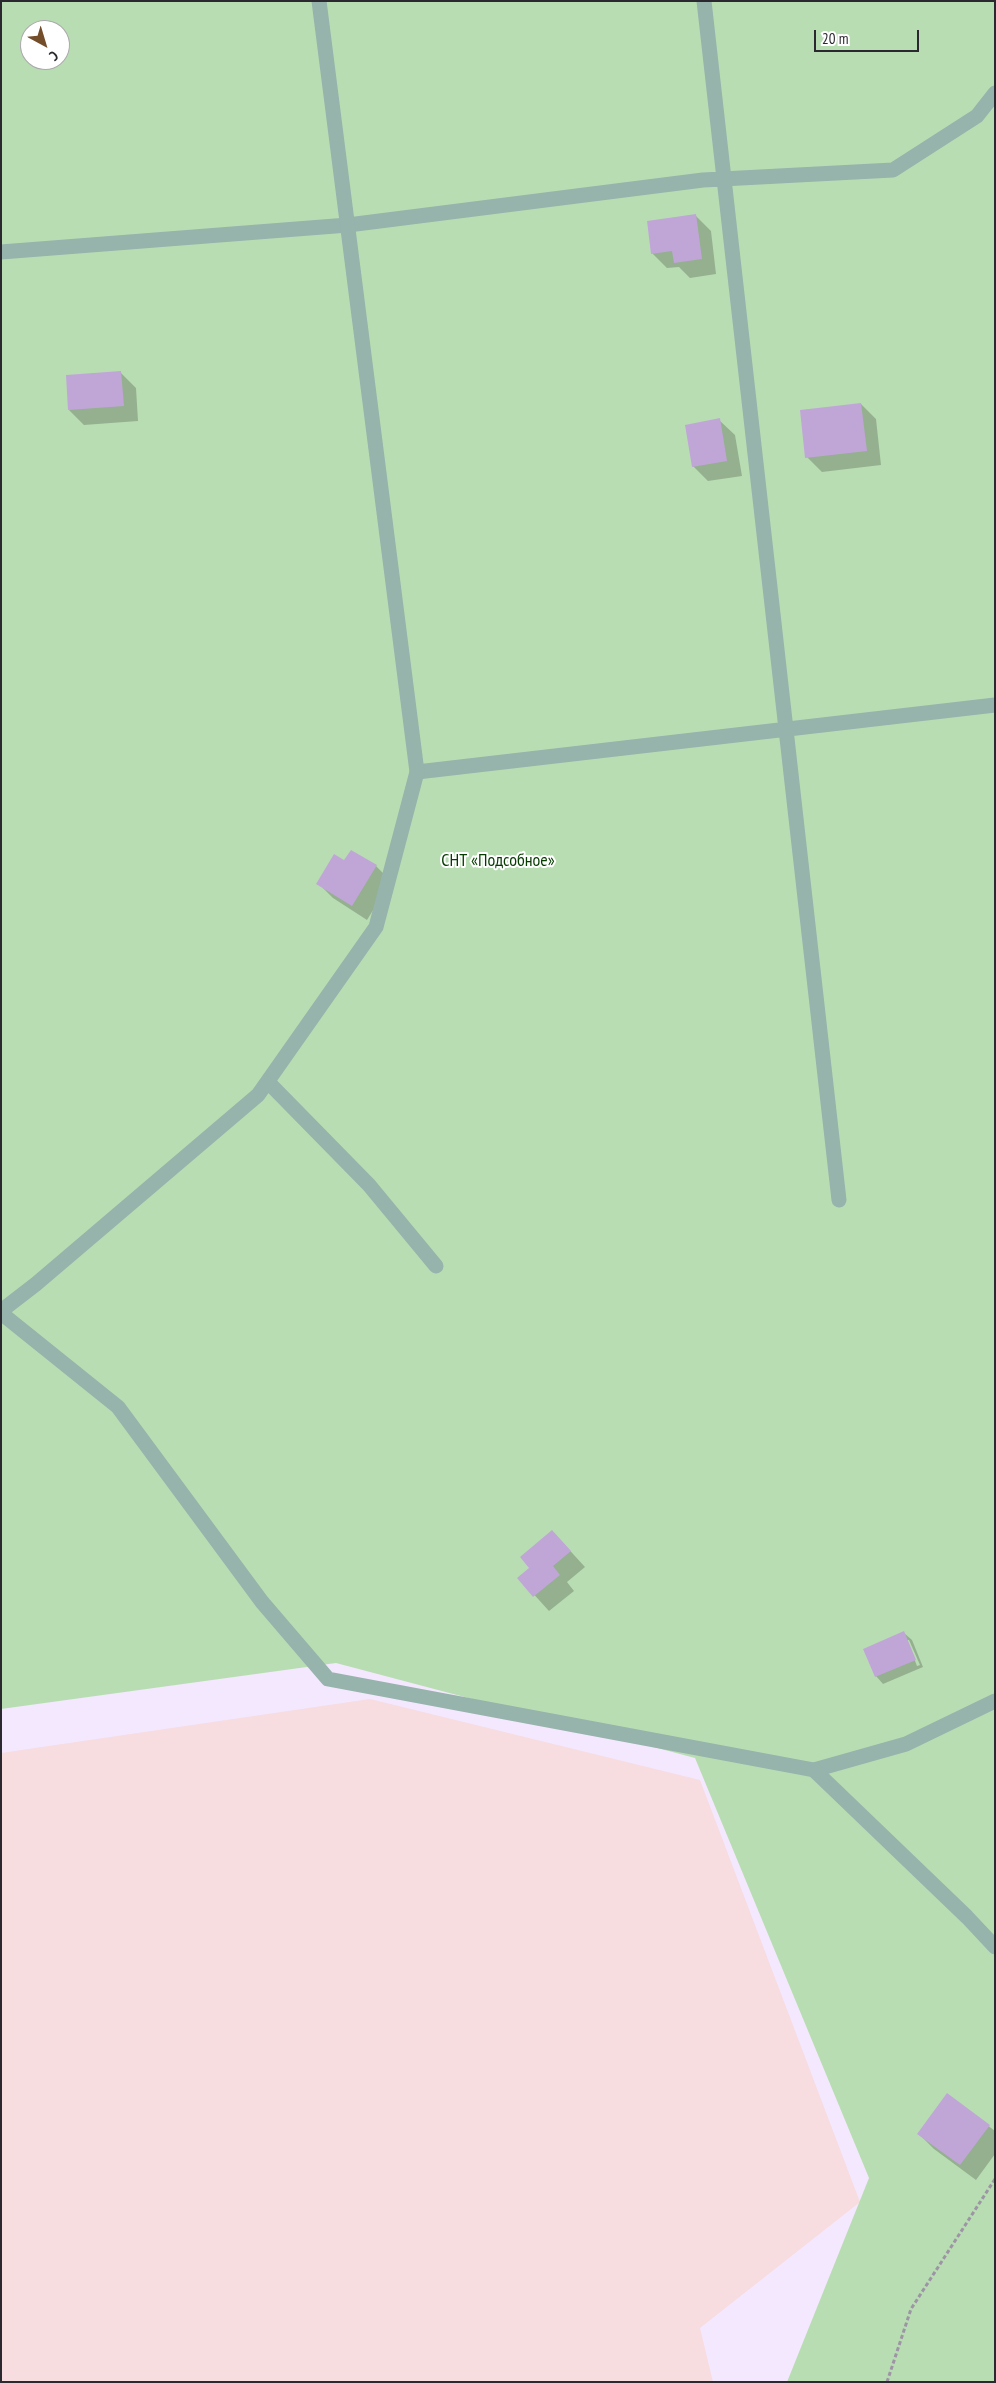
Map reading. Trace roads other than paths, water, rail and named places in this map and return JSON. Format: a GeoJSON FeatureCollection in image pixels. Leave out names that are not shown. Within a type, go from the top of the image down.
{"type":"FeatureCollection","features":[{"type":"Feature","properties":{"kind":"street"},"geometry":{"type":"LineString","coordinates":[[320,1],[417,772],[376,927],[258,1095],[1,1312],[118,1407],[262,1602],[328,1679],[814,1770],[906,1744],[995,1701]]}},
{"type":"Feature","properties":{"kind":"street"},"geometry":{"type":"LineString","coordinates":[[704,1],[839,1200]]}},
{"type":"Feature","properties":{"kind":"street"},"geometry":{"type":"LineString","coordinates":[[1,252],[348,225],[724,178],[894,170],[977,116],[995,93]]}},
{"type":"Feature","properties":{"kind":"street"},"geometry":{"type":"LineString","coordinates":[[417,772],[995,705]]}},
{"type":"Feature","properties":{"kind":"street"},"geometry":{"type":"LineString","coordinates":[[268,1082],[369,1185],[436,1266]]}},
{"type":"Feature","properties":{"kind":"street"},"geometry":{"type":"LineString","coordinates":[[814,1770],[960,1910],[995,1947]]}},
{"type":"Feature","properties":{"kind":"park label","name":"СНТ «Подсобное»"},"geometry":{"type":"Point","coordinates":[498,861]}}]}
